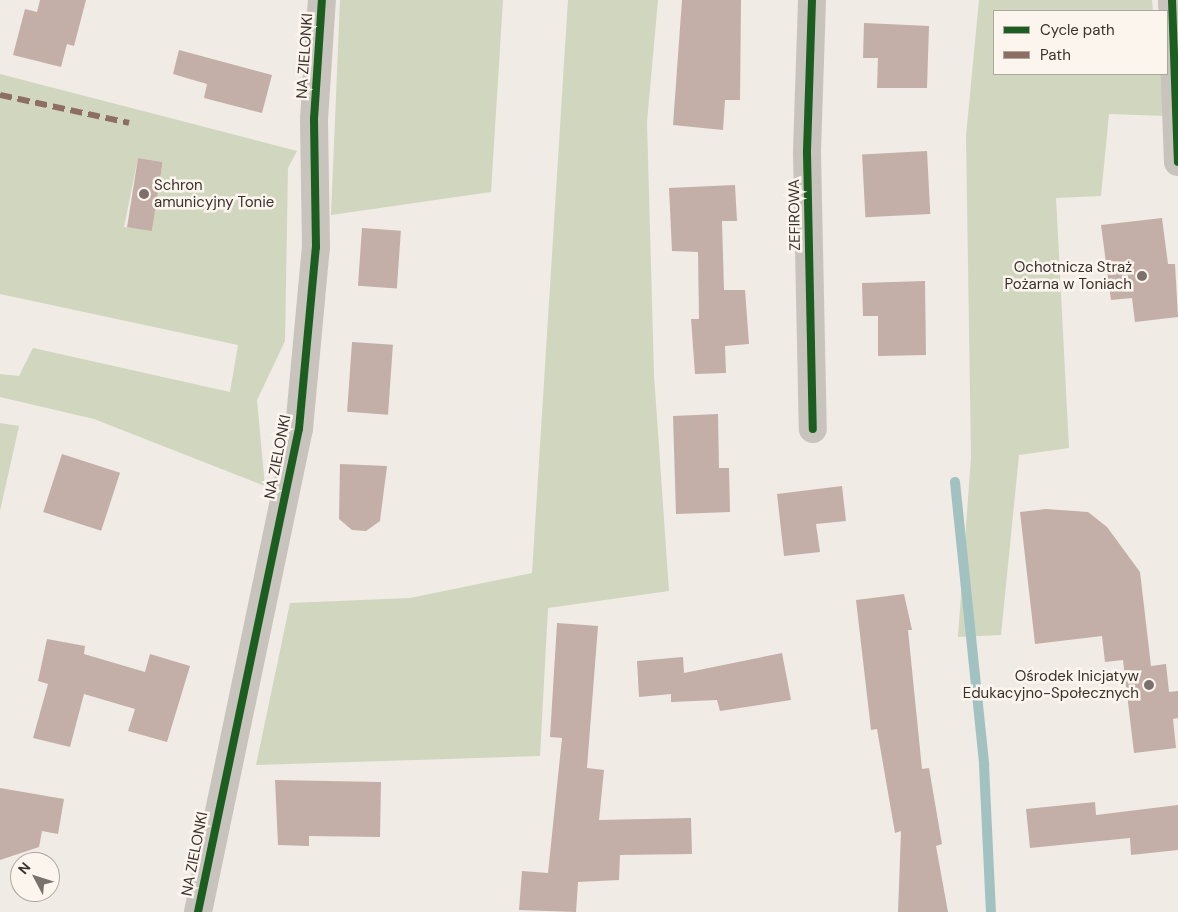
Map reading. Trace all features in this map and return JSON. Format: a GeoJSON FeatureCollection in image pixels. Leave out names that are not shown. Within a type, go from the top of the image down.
{"type":"FeatureCollection","features":[{"type":"Feature","properties":{"kind":"street","name":"NA ZIELONKI"},"geometry":{"type":"LineString","coordinates":[[198,912],[299,429],[316,247],[314,119],[322,0]]}},
{"type":"Feature","properties":{"kind":"street","name":"ZEFIROWA"},"geometry":{"type":"LineString","coordinates":[[812,0],[807,153],[813,429]]}},
{"type":"Feature","properties":{"kind":"street"},"geometry":{"type":"LineString","coordinates":[[1172,0],[1178,162]]}},
{"type":"Feature","properties":{"kind":"green space"},"geometry":{"type":"Polygon","coordinates":[[[340,0],[503,0],[491,192],[331,215],[340,0]]]}},
{"type":"Feature","properties":{"kind":"green space"},"geometry":{"type":"Polygon","coordinates":[[[568,0],[658,0],[647,122],[654,375],[669,591],[548,608],[540,756],[256,765],[290,603],[410,598],[532,573],[568,0]]]}},
{"type":"Feature","properties":{"kind":"green space"},"geometry":{"type":"Polygon","coordinates":[[[979,0],[1152,0],[1153,10],[993,10],[993,75],[1161,75],[1166,116],[1109,114],[1101,196],[1056,198],[1069,448],[1019,455],[1001,635],[958,637],[971,457],[966,136],[979,0]]]}},
{"type":"Feature","properties":{"kind":"green space"},"geometry":{"type":"Polygon","coordinates":[[[0,74],[297,151],[288,168],[285,341],[257,400],[265,486],[94,419],[0,397],[0,374],[19,376],[33,348],[230,392],[238,345],[0,294],[0,74]],[[138,158],[124,227],[150,230],[163,162],[138,158]]]}},
{"type":"Feature","properties":{"kind":"green space"},"geometry":{"type":"Polygon","coordinates":[[[0,423],[19,426],[0,511],[0,423]]]}},
{"type":"Feature","properties":{"kind":"building"},"geometry":{"type":"Polygon","coordinates":[[[40,0],[86,0],[74,46],[67,44],[61,67],[13,55],[25,9],[37,12],[40,0]]]}},
{"type":"Feature","properties":{"kind":"building"},"geometry":{"type":"Polygon","coordinates":[[[682,0],[741,0],[740,100],[725,100],[723,130],[673,125],[682,0]]]}},
{"type":"Feature","properties":{"kind":"building"},"geometry":{"type":"Polygon","coordinates":[[[864,23],[929,26],[927,88],[877,88],[878,58],[863,58],[864,23]]]}},
{"type":"Feature","properties":{"kind":"building"},"geometry":{"type":"Polygon","coordinates":[[[179,50],[272,75],[262,113],[204,98],[207,84],[173,74],[179,50]]]}},
{"type":"Feature","properties":{"kind":"building"},"geometry":{"type":"Polygon","coordinates":[[[927,151],[930,214],[865,217],[862,154],[927,151]]]}},
{"type":"Feature","properties":{"kind":"building","name":"Schron amunicyjny Tonie"},"geometry":{"type":"Polygon","coordinates":[[[138,158],[163,162],[152,231],[127,227],[138,158]]]}},
{"type":"Feature","properties":{"kind":"building"},"geometry":{"type":"Polygon","coordinates":[[[735,185],[737,221],[722,221],[724,290],[745,290],[749,344],[725,346],[726,373],[695,374],[691,319],[699,319],[698,252],[672,251],[669,188],[735,185]]]}},
{"type":"Feature","properties":{"kind":"building","name":"Ochotnicza Straż Pożarna w Toniach"},"geometry":{"type":"Polygon","coordinates":[[[1162,218],[1168,264],[1175,264],[1178,317],[1135,322],[1132,298],[1111,300],[1101,225],[1162,218]]]}},
{"type":"Feature","properties":{"kind":"building"},"geometry":{"type":"Polygon","coordinates":[[[362,228],[401,231],[397,289],[358,286],[362,228]]]}},
{"type":"Feature","properties":{"kind":"building"},"geometry":{"type":"Polygon","coordinates":[[[925,281],[926,355],[878,356],[878,316],[863,316],[862,283],[925,281]]]}},
{"type":"Feature","properties":{"kind":"building"},"geometry":{"type":"Polygon","coordinates":[[[352,342],[393,345],[388,415],[347,412],[352,342]]]}},
{"type":"Feature","properties":{"kind":"building"},"geometry":{"type":"Polygon","coordinates":[[[718,414],[719,468],[729,468],[730,512],[676,514],[673,416],[718,414]]]}},
{"type":"Feature","properties":{"kind":"building"},"geometry":{"type":"Polygon","coordinates":[[[62,454],[120,473],[101,531],[43,512],[62,454]]]}},
{"type":"Feature","properties":{"kind":"building"},"geometry":{"type":"Polygon","coordinates":[[[340,464],[387,466],[380,521],[366,531],[352,530],[339,519],[340,464]]]}},
{"type":"Feature","properties":{"kind":"building"},"geometry":{"type":"Polygon","coordinates":[[[842,486],[846,521],[816,524],[820,552],[784,556],[777,494],[842,486]]]}},
{"type":"Feature","properties":{"kind":"building"},"geometry":{"type":"Polygon","coordinates":[[[1046,509],[1088,512],[1107,527],[1140,572],[1151,666],[1166,664],[1169,692],[1178,691],[1178,718],[1173,719],[1176,748],[1134,753],[1123,660],[1105,662],[1102,636],[1035,644],[1020,512],[1046,509]]]}},
{"type":"Feature","properties":{"kind":"building"},"geometry":{"type":"Polygon","coordinates":[[[904,594],[912,630],[908,630],[922,769],[929,768],[942,844],[936,846],[948,912],[898,912],[901,831],[895,833],[877,729],[871,730],[856,600],[904,594]]]}},
{"type":"Feature","properties":{"kind":"building"},"geometry":{"type":"Polygon","coordinates":[[[557,623],[598,626],[587,768],[604,770],[599,820],[691,818],[692,854],[620,855],[619,880],[578,882],[576,912],[519,910],[522,871],[548,873],[562,738],[550,737],[557,623]]]}},
{"type":"Feature","properties":{"kind":"building"},"geometry":{"type":"Polygon","coordinates":[[[47,639],[85,646],[84,654],[145,672],[150,654],[190,666],[167,742],[128,731],[135,709],[84,694],[70,747],[33,738],[48,684],[38,681],[47,639]]]}},
{"type":"Feature","properties":{"kind":"building"},"geometry":{"type":"Polygon","coordinates":[[[782,653],[791,700],[720,711],[717,700],[671,702],[671,694],[639,697],[637,661],[683,657],[684,673],[782,653]]]}},
{"type":"Feature","properties":{"kind":"building"},"geometry":{"type":"Polygon","coordinates":[[[275,780],[381,782],[380,837],[309,836],[309,846],[278,845],[275,780]]]}},
{"type":"Feature","properties":{"kind":"building"},"geometry":{"type":"Polygon","coordinates":[[[0,788],[64,799],[58,834],[42,831],[39,847],[24,852],[10,852],[10,857],[0,860],[0,788]]]}},
{"type":"Feature","properties":{"kind":"building"},"geometry":{"type":"Polygon","coordinates":[[[1095,802],[1096,815],[1178,805],[1178,850],[1131,855],[1130,838],[1030,848],[1026,809],[1095,802]]]}},
{"type":"Feature","properties":{"kind":"waterway"},"geometry":{"type":"LineString","coordinates":[[955,482],[984,765],[991,912]]}},
{"type":"Feature","properties":{"kind":"marked path"},"geometry":{"type":"LineString","coordinates":[[0,95],[129,123]]}},
{"type":"Feature","properties":{"kind":"cycle path"},"geometry":{"type":"LineString","coordinates":[[198,912],[299,429],[316,247],[314,119],[322,0]]}},
{"type":"Feature","properties":{"kind":"cycle path"},"geometry":{"type":"LineString","coordinates":[[812,0],[807,153],[813,429]]}},
{"type":"Feature","properties":{"kind":"cycle path"},"geometry":{"type":"LineString","coordinates":[[1172,0],[1178,162]]}},
{"type":"Feature","properties":{"kind":"place","name":"Schron amunicyjny Tonie"},"geometry":{"type":"Point","coordinates":[144,194]}},
{"type":"Feature","properties":{"kind":"place","name":"Ochotnicza Straż Pożarna w Toniach"},"geometry":{"type":"Point","coordinates":[1142,276]}},
{"type":"Feature","properties":{"kind":"place","name":"Ośrodek Inicjatyw Edukacyjno-Społecznych"},"geometry":{"type":"Point","coordinates":[1149,685]}}]}
